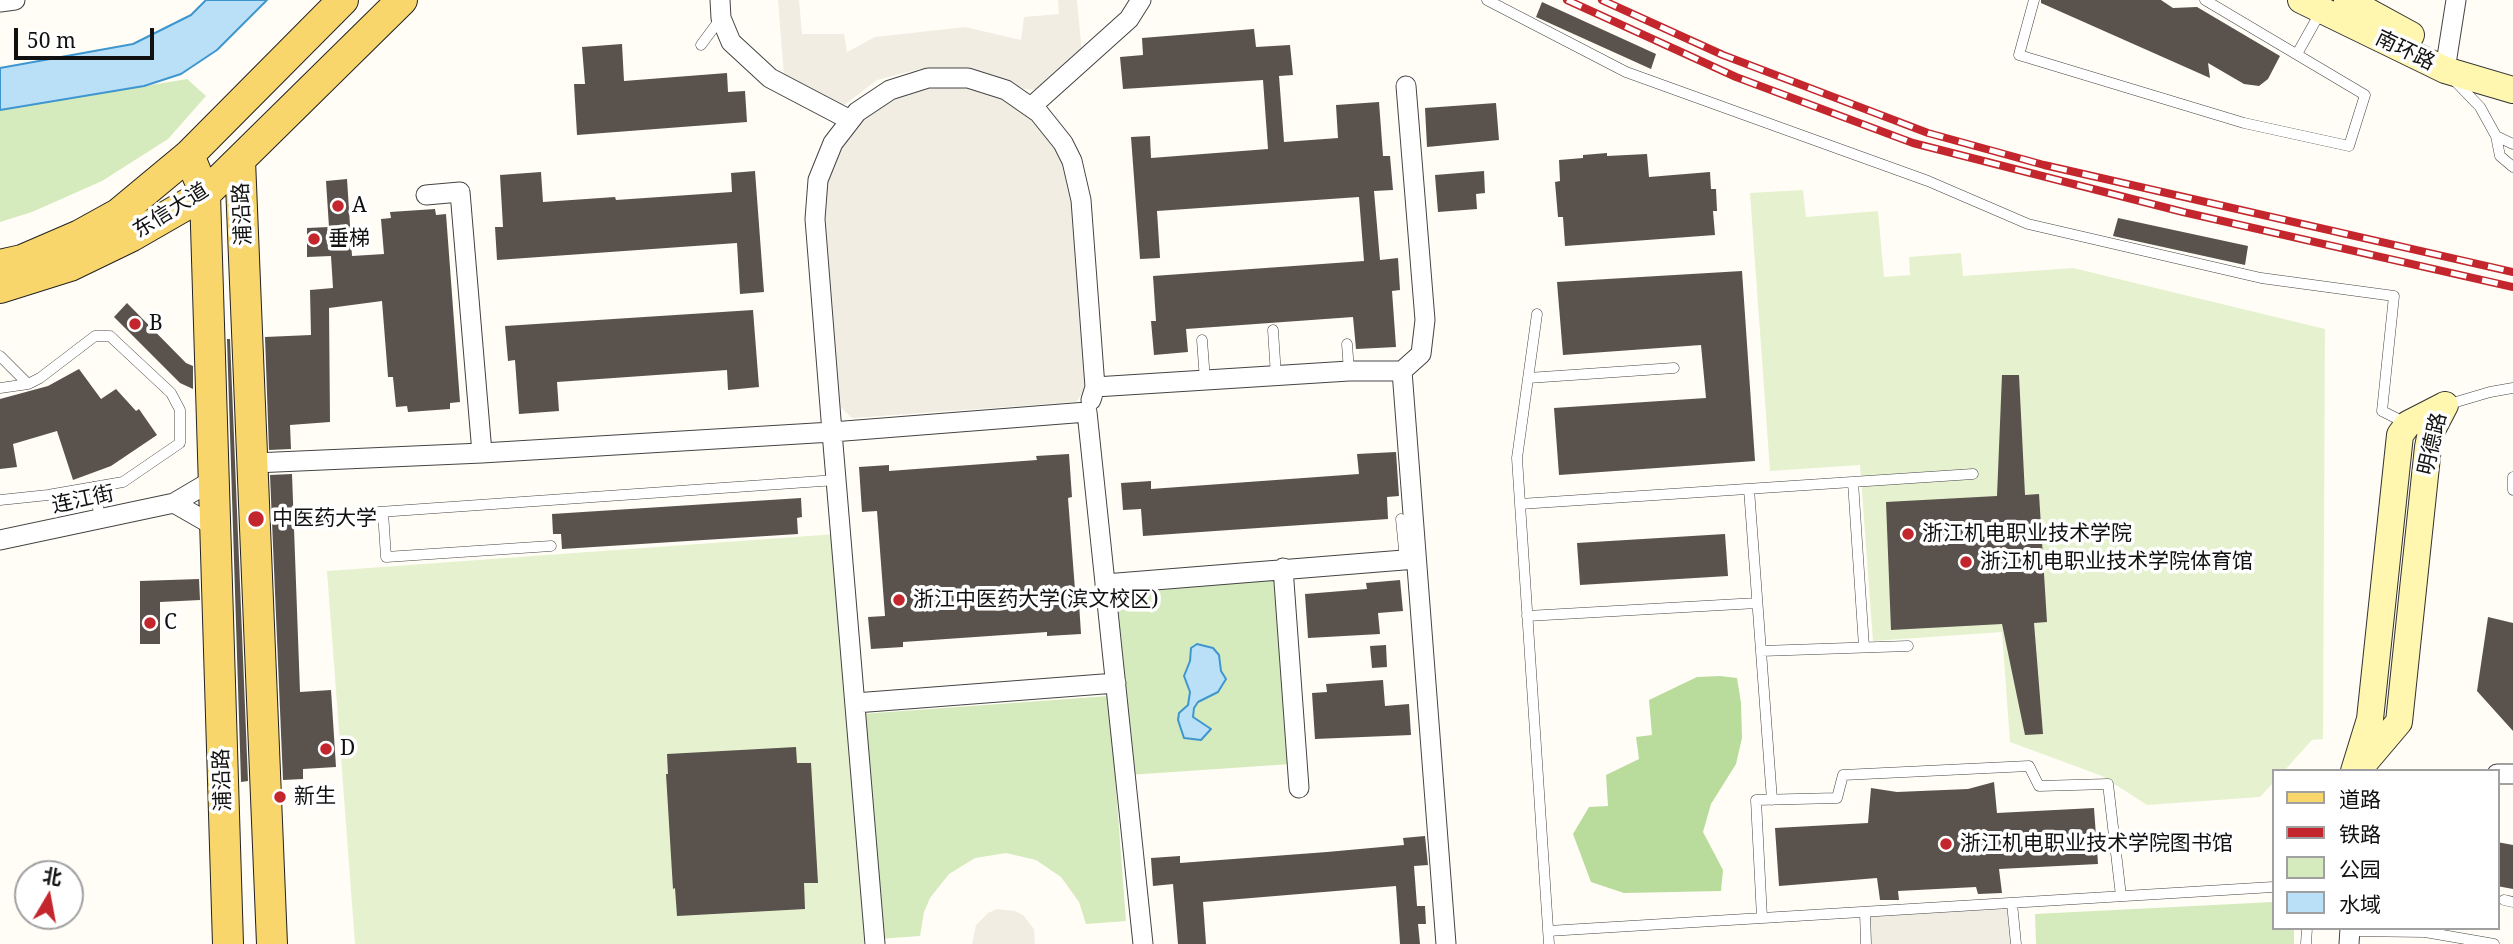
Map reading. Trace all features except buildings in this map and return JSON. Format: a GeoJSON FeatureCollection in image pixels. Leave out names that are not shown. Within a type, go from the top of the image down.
{"type":"FeatureCollection","features":[{"type":"Feature","properties":{"kind":"main road","name":"东信大道"},"geometry":{"type":"LineString","coordinates":[[0,265],[22,260],[118,214],[189,155],[343,0]]}},
{"type":"Feature","properties":{"kind":"main road","name":"东信大道"},"geometry":{"type":"LineString","coordinates":[[0,288],[70,266],[132,236],[205,194],[402,0]]}},
{"type":"Feature","properties":{"kind":"main road","name":"南环路"},"geometry":{"type":"LineString","coordinates":[[2347,0],[2446,62],[2513,75]]}},
{"type":"Feature","properties":{"kind":"main road","name":"南环路"},"geometry":{"type":"LineString","coordinates":[[2312,5],[2513,90]]}},
{"type":"Feature","properties":{"kind":"main road","name":"浦沿路"},"geometry":{"type":"LineString","coordinates":[[228,944],[205,194],[189,155],[240,160],[272,944]]}},
{"type":"Feature","properties":{"kind":"main road","name":"明德路"},"geometry":{"type":"LineString","coordinates":[[2357,769],[2370,719],[2400,435],[2419,428],[2445,405]]}},
{"type":"Feature","properties":{"kind":"street"},"geometry":{"type":"LineString","coordinates":[[0,2],[15,0]]}},
{"type":"Feature","properties":{"kind":"street"},"geometry":{"type":"LineString","coordinates":[[1031,107],[1129,19],[1140,0]]}},
{"type":"Feature","properties":{"kind":"street"},"geometry":{"type":"LineString","coordinates":[[2446,62],[2456,0]]}},
{"type":"Feature","properties":{"kind":"street"},"geometry":{"type":"LineString","coordinates":[[721,9],[731,42],[770,78],[850,120]]}},
{"type":"Feature","properties":{"kind":"street"},"geometry":{"type":"LineString","coordinates":[[875,944],[815,199],[824,160],[850,120],[873,100],[890,90],[909,83],[948,77],[987,83],[1006,90],[1031,107],[1052,127],[1063,143],[1078,180],[1095,387],[1087,412],[1143,944]]}},
{"type":"Feature","properties":{"kind":"street"},"geometry":{"type":"LineString","coordinates":[[1095,387],[1349,371],[1402,372],[1421,354],[1425,320],[1406,86]]}},
{"type":"Feature","properties":{"kind":"street"},"geometry":{"type":"LineString","coordinates":[[426,195],[460,192],[482,453]]}},
{"type":"Feature","properties":{"kind":"street"},"geometry":{"type":"LineString","coordinates":[[1402,372],[1410,560],[1446,944]]}},
{"type":"Feature","properties":{"kind":"street"},"geometry":{"type":"LineString","coordinates":[[254,463],[482,453],[832,432],[1087,412]]}},
{"type":"Feature","properties":{"kind":"street","name":"连江街"},"geometry":{"type":"LineString","coordinates":[[0,540],[174,503],[213,480]]}},
{"type":"Feature","properties":{"kind":"street"},"geometry":{"type":"LineString","coordinates":[[174,503],[214,526]]}},
{"type":"Feature","properties":{"kind":"street"},"geometry":{"type":"LineString","coordinates":[[1105,584],[1410,560]]}},
{"type":"Feature","properties":{"kind":"street"},"geometry":{"type":"LineString","coordinates":[[1283,568],[1299,788]]}},
{"type":"Feature","properties":{"kind":"street"},"geometry":{"type":"LineString","coordinates":[[855,703],[1116,683]]}},
{"type":"Feature","properties":{"kind":"lane"},"geometry":{"type":"LineString","coordinates":[[1488,0],[1626,72],[1928,181],[2028,224],[2261,278],[2394,296],[2382,411],[2419,428]]}},
{"type":"Feature","properties":{"kind":"lane"},"geometry":{"type":"LineString","coordinates":[[2034,0],[2019,55],[2244,123],[2349,146],[2365,95],[2205,0]]}},
{"type":"Feature","properties":{"kind":"lane"},"geometry":{"type":"LineString","coordinates":[[2297,54],[2312,5]]}},
{"type":"Feature","properties":{"kind":"lane"},"geometry":{"type":"LineString","coordinates":[[701,46],[721,9]]}},
{"type":"Feature","properties":{"kind":"lane"},"geometry":{"type":"LineString","coordinates":[[2446,62],[2480,107],[2496,136],[2500,156],[2513,167]]}},
{"type":"Feature","properties":{"kind":"lane"},"geometry":{"type":"LineString","coordinates":[[2496,136],[2513,144]]}},
{"type":"Feature","properties":{"kind":"lane"},"geometry":{"type":"LineString","coordinates":[[1537,314],[1517,458],[1549,944]]}},
{"type":"Feature","properties":{"kind":"lane"},"geometry":{"type":"LineString","coordinates":[[1273,330],[1276,376]]}},
{"type":"Feature","properties":{"kind":"lane"},"geometry":{"type":"LineString","coordinates":[[0,388],[29,384],[95,337],[110,336],[171,393],[180,410],[180,443],[122,481],[48,495],[0,500]]}},
{"type":"Feature","properties":{"kind":"lane"},"geometry":{"type":"LineString","coordinates":[[1202,340],[1205,380]]}},
{"type":"Feature","properties":{"kind":"lane"},"geometry":{"type":"LineString","coordinates":[[1348,344],[1349,371]]}},
{"type":"Feature","properties":{"kind":"lane"},"geometry":{"type":"LineString","coordinates":[[0,356],[29,384]]}},
{"type":"Feature","properties":{"kind":"lane"},"geometry":{"type":"LineString","coordinates":[[1528,378],[1674,368]]}},
{"type":"Feature","properties":{"kind":"lane"},"geometry":{"type":"LineString","coordinates":[[2445,405],[2513,388]]}},
{"type":"Feature","properties":{"kind":"lane"},"geometry":{"type":"LineString","coordinates":[[1520,504],[1973,474]]}},
{"type":"Feature","properties":{"kind":"lane"},"geometry":{"type":"LineString","coordinates":[[2513,477],[2513,490]]}},
{"type":"Feature","properties":{"kind":"lane"},"geometry":{"type":"LineString","coordinates":[[365,513],[836,480]]}},
{"type":"Feature","properties":{"kind":"lane"},"geometry":{"type":"LineString","coordinates":[[1853,482],[1864,648]]}},
{"type":"Feature","properties":{"kind":"lane"},"geometry":{"type":"LineString","coordinates":[[93,487],[101,520]]}},
{"type":"Feature","properties":{"kind":"lane"},"geometry":{"type":"LineString","coordinates":[[1749,489],[1772,800]]}},
{"type":"Feature","properties":{"kind":"lane"},"geometry":{"type":"LineString","coordinates":[[383,512],[386,558],[551,546]]}},
{"type":"Feature","properties":{"kind":"lane"},"geometry":{"type":"LineString","coordinates":[[1401,519],[1410,560]]}},
{"type":"Feature","properties":{"kind":"lane"},"geometry":{"type":"LineString","coordinates":[[1527,616],[1757,603]]}},
{"type":"Feature","properties":{"kind":"lane"},"geometry":{"type":"LineString","coordinates":[[1761,651],[1908,646]]}},
{"type":"Feature","properties":{"kind":"lane"},"geometry":{"type":"LineString","coordinates":[[1762,918],[1756,800],[1837,798],[1843,775],[2029,766],[2039,786],[2108,784],[2122,897]]}},
{"type":"Feature","properties":{"kind":"lane"},"geometry":{"type":"LineString","coordinates":[[1548,931],[2272,887]]}},
{"type":"Feature","properties":{"kind":"lane"},"geometry":{"type":"LineString","coordinates":[[2012,903],[2016,944]]}},
{"type":"Feature","properties":{"kind":"lane"},"geometry":{"type":"LineString","coordinates":[[1865,912],[1866,944]]}},
{"type":"Feature","properties":{"kind":"lane"},"geometry":{"type":"LineString","coordinates":[[2349,934],[2371,931],[2425,932],[2494,944]]}},
{"type":"Feature","properties":{"kind":"lane"},"geometry":{"type":"LineString","coordinates":[[2371,931],[2371,944]]}},
{"type":"Feature","properties":{"kind":"green space"},"geometry":{"type":"Polygon","coordinates":[[[187,79],[206,96],[168,139],[102,181],[32,212],[0,222],[0,110],[187,79]]]}},
{"type":"Feature","properties":{"kind":"green space"},"geometry":{"type":"Polygon","coordinates":[[[1803,190],[1806,217],[1878,211],[1884,277],[1910,275],[1909,257],[1961,253],[1963,276],[2073,268],[2325,329],[2323,739],[2312,740],[2286,769],[2272,769],[2272,784],[2260,797],[2147,805],[2102,776],[2010,742],[2002,632],[1873,641],[1860,465],[1770,471],[1750,193],[1803,190]]]}},
{"type":"Feature","properties":{"kind":"green space"},"geometry":{"type":"Polygon","coordinates":[[[836,534],[866,944],[355,944],[327,571],[836,534]]]}},
{"type":"Feature","properties":{"kind":"green space"},"geometry":{"type":"Polygon","coordinates":[[[1277,577],[1291,764],[1128,775],[1114,589],[1277,577]],[[1191,648],[1190,661],[1184,675],[1190,692],[1188,706],[1178,720],[1209,726],[1193,717],[1194,708],[1224,675],[1219,655],[1191,648]]]}},
{"type":"Feature","properties":{"kind":"green space"},"geometry":{"type":"Polygon","coordinates":[[[1697,677],[1737,678],[1742,738],[1736,764],[1711,804],[1703,832],[1723,870],[1721,891],[1624,893],[1591,882],[1573,834],[1589,807],[1608,806],[1606,775],[1639,759],[1636,737],[1652,735],[1649,700],[1697,677]]]}},
{"type":"Feature","properties":{"kind":"green space"},"geometry":{"type":"Polygon","coordinates":[[[1109,696],[1126,921],[1086,924],[1079,902],[1061,877],[1036,860],[1006,853],[975,858],[949,874],[930,898],[924,912],[920,936],[878,939],[862,714],[1109,696]]]}},
{"type":"Feature","properties":{"kind":"green space"},"geometry":{"type":"Polygon","coordinates":[[[2272,902],[2272,930],[2294,930],[2294,944],[2036,944],[2035,914],[2272,902]]]}},
{"type":"Feature","properties":{"kind":"shaded area"},"geometry":{"type":"Polygon","coordinates":[[[778,0],[799,0],[802,34],[844,34],[847,52],[875,37],[965,27],[1021,40],[1024,17],[1059,14],[1058,0],[1077,0],[1082,54],[1038,90],[1025,89],[981,72],[920,69],[877,80],[843,106],[784,76],[778,0]]]}},
{"type":"Feature","properties":{"kind":"shaded area"},"geometry":{"type":"Polygon","coordinates":[[[939,86],[977,89],[1013,104],[1029,116],[1054,145],[1063,162],[1072,200],[1086,389],[1076,402],[852,418],[838,405],[825,218],[828,179],[843,144],[868,115],[901,95],[939,86]]]}},
{"type":"Feature","properties":{"kind":"shaded area"},"geometry":{"type":"Polygon","coordinates":[[[2012,903],[2016,944],[1866,944],[1865,912],[2012,903]]]}},
{"type":"Feature","properties":{"kind":"shaded area"},"geometry":{"type":"Polygon","coordinates":[[[997,909],[1023,915],[1034,929],[1035,944],[972,944],[976,925],[988,913],[997,909]]]}},
{"type":"Feature","properties":{"kind":"water"},"geometry":{"type":"Polygon","coordinates":[[[206,0],[267,0],[217,50],[181,74],[144,86],[0,110],[0,68],[133,44],[191,15],[206,0]]]}},
{"type":"Feature","properties":{"kind":"water"},"geometry":{"type":"Polygon","coordinates":[[[1197,644],[1213,648],[1219,655],[1221,671],[1226,679],[1218,692],[1198,702],[1194,708],[1193,717],[1211,729],[1201,740],[1184,738],[1178,720],[1179,713],[1188,705],[1190,692],[1184,676],[1190,661],[1191,648],[1197,644]]]}},
{"type":"Feature","properties":{"kind":"railway"},"geometry":{"type":"LineString","coordinates":[[1567,0],[1736,77],[1913,143],[2183,212],[2513,287]]}},
{"type":"Feature","properties":{"kind":"railway"},"geometry":{"type":"LineString","coordinates":[[1602,0],[1723,55],[1928,133],[2044,165],[2513,272]]}},
{"type":"Feature","properties":{"kind":"place","name":"A"},"geometry":{"type":"Point","coordinates":[338,206]}},
{"type":"Feature","properties":{"kind":"place","name":"垂梯"},"geometry":{"type":"Point","coordinates":[314,239]}},
{"type":"Feature","properties":{"kind":"place","name":"B"},"geometry":{"type":"Point","coordinates":[135,324]}},
{"type":"Feature","properties":{"kind":"place","name":"中医药大学"},"geometry":{"type":"Point","coordinates":[256,519]}},
{"type":"Feature","properties":{"kind":"place","name":"浙江机电职业技术学院"},"geometry":{"type":"Point","coordinates":[1908,534]}},
{"type":"Feature","properties":{"kind":"place","name":"浙江机电职业技术学院体育馆"},"geometry":{"type":"Point","coordinates":[1966,562]}},
{"type":"Feature","properties":{"kind":"place","name":"浙江中医药大学(滨文校区)"},"geometry":{"type":"Point","coordinates":[899,600]}},
{"type":"Feature","properties":{"kind":"place","name":"C"},"geometry":{"type":"Point","coordinates":[150,623]}},
{"type":"Feature","properties":{"kind":"place","name":"D"},"geometry":{"type":"Point","coordinates":[326,749]}},
{"type":"Feature","properties":{"kind":"place","name":"新生"},"geometry":{"type":"Point","coordinates":[280,797]}},
{"type":"Feature","properties":{"kind":"place","name":"浙江机电职业技术学院图书馆"},"geometry":{"type":"Point","coordinates":[1946,844]}}]}
